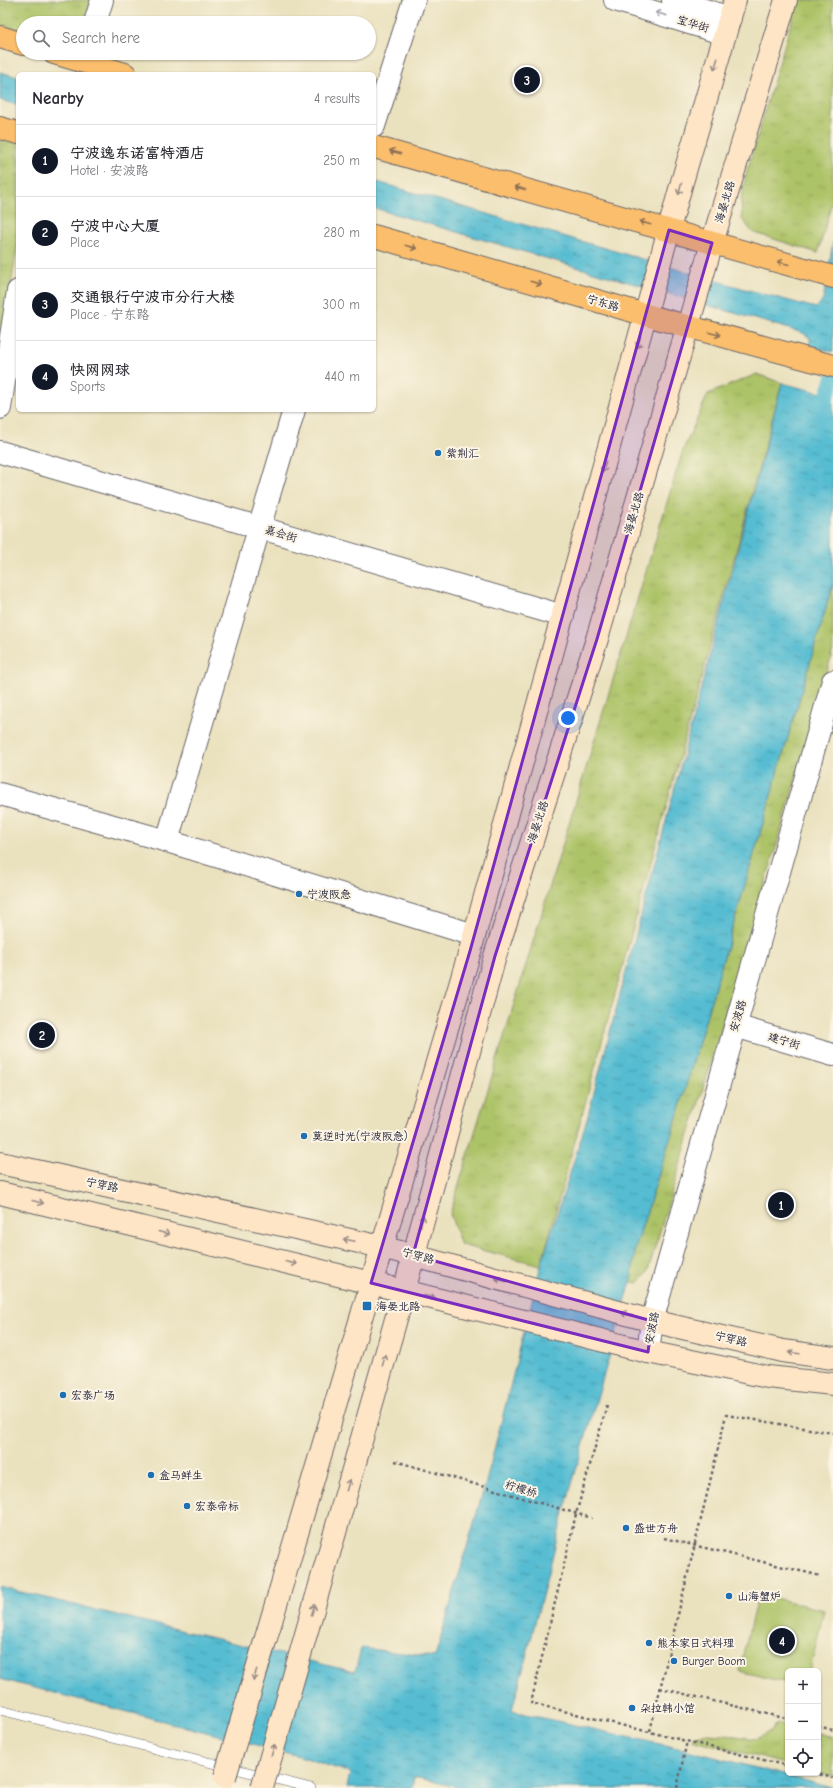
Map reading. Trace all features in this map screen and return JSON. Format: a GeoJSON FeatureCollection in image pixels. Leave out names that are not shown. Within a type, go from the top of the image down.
{"type":"FeatureCollection","features":[{"type":"Feature","properties":{"kind":"main road","name":"海晏北路"},"geometry":{"type":"LineString","coordinates":[[262,1788],[404,1290],[495,956],[597,639],[690,326],[712,243],[786,0]]}},
{"type":"Feature","properties":{"kind":"main road"},"geometry":{"type":"LineString","coordinates":[[223,1783],[474,935],[669,230],[730,17]]}},
{"type":"Feature","properties":{"kind":"main road"},"geometry":{"type":"LineString","coordinates":[[0,37],[16,42]]}},
{"type":"Feature","properties":{"kind":"main road"},"geometry":{"type":"LineString","coordinates":[[92,60],[120,72]]}},
{"type":"Feature","properties":{"kind":"main road"},"geometry":{"type":"LineString","coordinates":[[0,128],[16,132]]}},
{"type":"Feature","properties":{"kind":"main road"},"geometry":{"type":"LineString","coordinates":[[376,148],[827,275]]}},
{"type":"Feature","properties":{"kind":"main road","name":"宁东路"},"geometry":{"type":"LineString","coordinates":[[376,237],[646,315],[833,366]]}},
{"type":"Feature","properties":{"kind":"main road","name":"宁穿路"},"geometry":{"type":"LineString","coordinates":[[0,1163],[382,1247],[652,1321],[783,1351],[833,1358]]}},
{"type":"Feature","properties":{"kind":"main road"},"geometry":{"type":"LineString","coordinates":[[0,1193],[404,1290],[648,1352],[768,1377],[833,1384]]}},
{"type":"Feature","properties":{"kind":"street"},"geometry":{"type":"LineString","coordinates":[[97,16],[102,0]]}},
{"type":"Feature","properties":{"kind":"street"},"geometry":{"type":"LineString","coordinates":[[376,120],[414,0]]}},
{"type":"Feature","properties":{"kind":"street","name":"宝华街"},"geometry":{"type":"LineString","coordinates":[[615,0],[730,17]]}},
{"type":"Feature","properties":{"kind":"street","name":"宝华街"},"geometry":{"type":"LineString","coordinates":[[673,0],[730,17]]}},
{"type":"Feature","properties":{"kind":"street"},"geometry":{"type":"LineString","coordinates":[[0,408],[16,304]]}},
{"type":"Feature","properties":{"kind":"street"},"geometry":{"type":"LineString","coordinates":[[167,841],[293,412]]}},
{"type":"Feature","properties":{"kind":"street","name":"嘉会街"},"geometry":{"type":"LineString","coordinates":[[0,452],[563,616]]}},
{"type":"Feature","properties":{"kind":"street","name":"安波路"},"geometry":{"type":"LineString","coordinates":[[648,1352],[652,1321],[833,681]]}},
{"type":"Feature","properties":{"kind":"street"},"geometry":{"type":"LineString","coordinates":[[0,794],[167,841],[474,935]]}},
{"type":"Feature","properties":{"kind":"street","name":"建宁街"},"geometry":{"type":"LineString","coordinates":[[735,1026],[833,1055]]}},
{"type":"Feature","properties":{"kind":"lane"},"geometry":{"type":"LineString","coordinates":[[0,1710],[311,1788]]}},
{"type":"Feature","properties":{"kind":"path"},"geometry":{"type":"LineString","coordinates":[[607,1405],[576,1514],[531,1703],[785,1765]]}},
{"type":"Feature","properties":{"kind":"path"},"geometry":{"type":"LineString","coordinates":[[650,1731],[726,1415],[833,1434]]}},
{"type":"Feature","properties":{"kind":"path","name":"柠檬桥"},"geometry":{"type":"LineString","coordinates":[[395,1461],[481,1484],[592,1518]]}},
{"type":"Feature","properties":{"kind":"path"},"geometry":{"type":"LineString","coordinates":[[664,1538],[820,1576]]}},
{"type":"Feature","properties":{"kind":"path"},"geometry":{"type":"LineString","coordinates":[[660,1688],[785,1718]]}},
{"type":"Feature","properties":{"kind":"path"},"geometry":{"type":"LineString","coordinates":[[821,1727],[833,1730]]}},
{"type":"Feature","properties":{"kind":"path"},"geometry":{"type":"LineString","coordinates":[[676,1788],[687,1741]]}},
{"type":"Feature","properties":{"kind":"path"},"geometry":{"type":"LineString","coordinates":[[821,1775],[833,1778]]}},
{"type":"Feature","properties":{"kind":"highlighted area"},"geometry":{"type":"Polygon","coordinates":[[[669,230],[712,243],[597,639],[495,956],[413,1255],[652,1321],[648,1352],[371,1283],[470,951],[669,230]]]}},
{"type":"Feature","properties":{"kind":"green space"},"geometry":{"type":"Polygon","coordinates":[[[0,0],[91,0],[86,16],[16,16],[16,29],[0,25],[0,0]]]}},
{"type":"Feature","properties":{"kind":"green space"},"geometry":{"type":"Polygon","coordinates":[[[798,0],[833,0],[833,198],[818,253],[752,232],[742,219],[741,199],[747,171],[798,0]]]}},
{"type":"Feature","properties":{"kind":"green space"},"geometry":{"type":"Polygon","coordinates":[[[0,139],[16,143],[16,254],[0,354],[0,139]]]}},
{"type":"Feature","properties":{"kind":"green space"},"geometry":{"type":"Polygon","coordinates":[[[757,374],[782,383],[541,1265],[461,1245],[450,1214],[683,450],[708,394],[757,374]]]}},
{"type":"Feature","properties":{"kind":"green space"},"geometry":{"type":"Polygon","coordinates":[[[833,584],[833,650],[780,834],[647,1274],[638,1283],[631,1282],[636,1246],[677,1117],[833,584]]]}},
{"type":"Feature","properties":{"kind":"green space"},"geometry":{"type":"Polygon","coordinates":[[[758,1594],[824,1610],[811,1668],[785,1668],[785,1682],[739,1671],[758,1594]]]}},
{"type":"Feature","properties":{"kind":"green space"},"geometry":{"type":"Polygon","coordinates":[[[777,1723],[785,1725],[785,1764],[692,1739],[695,1736],[709,1734],[757,1739],[772,1731],[777,1723]]]}},
{"type":"Feature","properties":{"kind":"green space"},"geometry":{"type":"Polygon","coordinates":[[[821,1734],[833,1737],[833,1776],[821,1773],[821,1734]]]}},
{"type":"Feature","properties":{"kind":"water"},"geometry":{"type":"Polygon","coordinates":[[[0,72],[16,76],[16,104],[0,100],[0,72]]]}},
{"type":"Feature","properties":{"kind":"water"},"geometry":{"type":"Polygon","coordinates":[[[376,182],[745,289],[816,308],[823,300],[833,242],[833,352],[810,346],[810,338],[803,333],[376,209],[376,182]]]}},
{"type":"Feature","properties":{"kind":"water"},"geometry":{"type":"Polygon","coordinates":[[[782,383],[833,396],[833,584],[677,1117],[636,1246],[631,1282],[567,1501],[512,1711],[691,1751],[833,1788],[460,1788],[414,1777],[412,1788],[347,1788],[350,1773],[303,1757],[0,1679],[0,1587],[355,1672],[361,1648],[435,1657],[487,1478],[541,1265],[587,1119],[782,383]]]}},
{"type":"Feature","properties":{"kind":"waterway"},"geometry":{"type":"LineString","coordinates":[[821,414],[833,379]]}},
{"type":"Feature","properties":{"kind":"place","name":"交通银行宁波市分行大楼"},"geometry":{"type":"Point","coordinates":[527,80]}},
{"type":"Feature","properties":{"kind":"place","name":"紫荆汇"},"geometry":{"type":"Point","coordinates":[438,453]}},
{"type":"Feature","properties":{"kind":"place","name":"宁波阪急"},"geometry":{"type":"Point","coordinates":[299,894]}},
{"type":"Feature","properties":{"kind":"place","name":"宁波中心大厦"},"geometry":{"type":"Point","coordinates":[42,1035]}},
{"type":"Feature","properties":{"kind":"place","name":"莫逆时光(宁波阪急)"},"geometry":{"type":"Point","coordinates":[304,1136]}},
{"type":"Feature","properties":{"kind":"place","name":"宁波逸东诺富特酒店"},"geometry":{"type":"Point","coordinates":[781,1205]}},
{"type":"Feature","properties":{"kind":"place","name":"海晏北路"},"geometry":{"type":"Point","coordinates":[367,1306]}},
{"type":"Feature","properties":{"kind":"place","name":"宏泰广场"},"geometry":{"type":"Point","coordinates":[63,1395]}},
{"type":"Feature","properties":{"kind":"place","name":"盒马鲜生"},"geometry":{"type":"Point","coordinates":[151,1475]}},
{"type":"Feature","properties":{"kind":"place","name":"宏泰帝标"},"geometry":{"type":"Point","coordinates":[187,1506]}},
{"type":"Feature","properties":{"kind":"place","name":"盛世方舟"},"geometry":{"type":"Point","coordinates":[626,1528]}},
{"type":"Feature","properties":{"kind":"place","name":"山海蟹炉"},"geometry":{"type":"Point","coordinates":[729,1596]}},
{"type":"Feature","properties":{"kind":"place","name":"快网网球"},"geometry":{"type":"Point","coordinates":[782,1641]}},
{"type":"Feature","properties":{"kind":"place","name":"熊本家日式料理"},"geometry":{"type":"Point","coordinates":[649,1643]}},
{"type":"Feature","properties":{"kind":"place","name":"Burger Boom"},"geometry":{"type":"Point","coordinates":[674,1661]}},
{"type":"Feature","properties":{"kind":"place","name":"朵拉韩小馆"},"geometry":{"type":"Point","coordinates":[632,1708]}}]}
